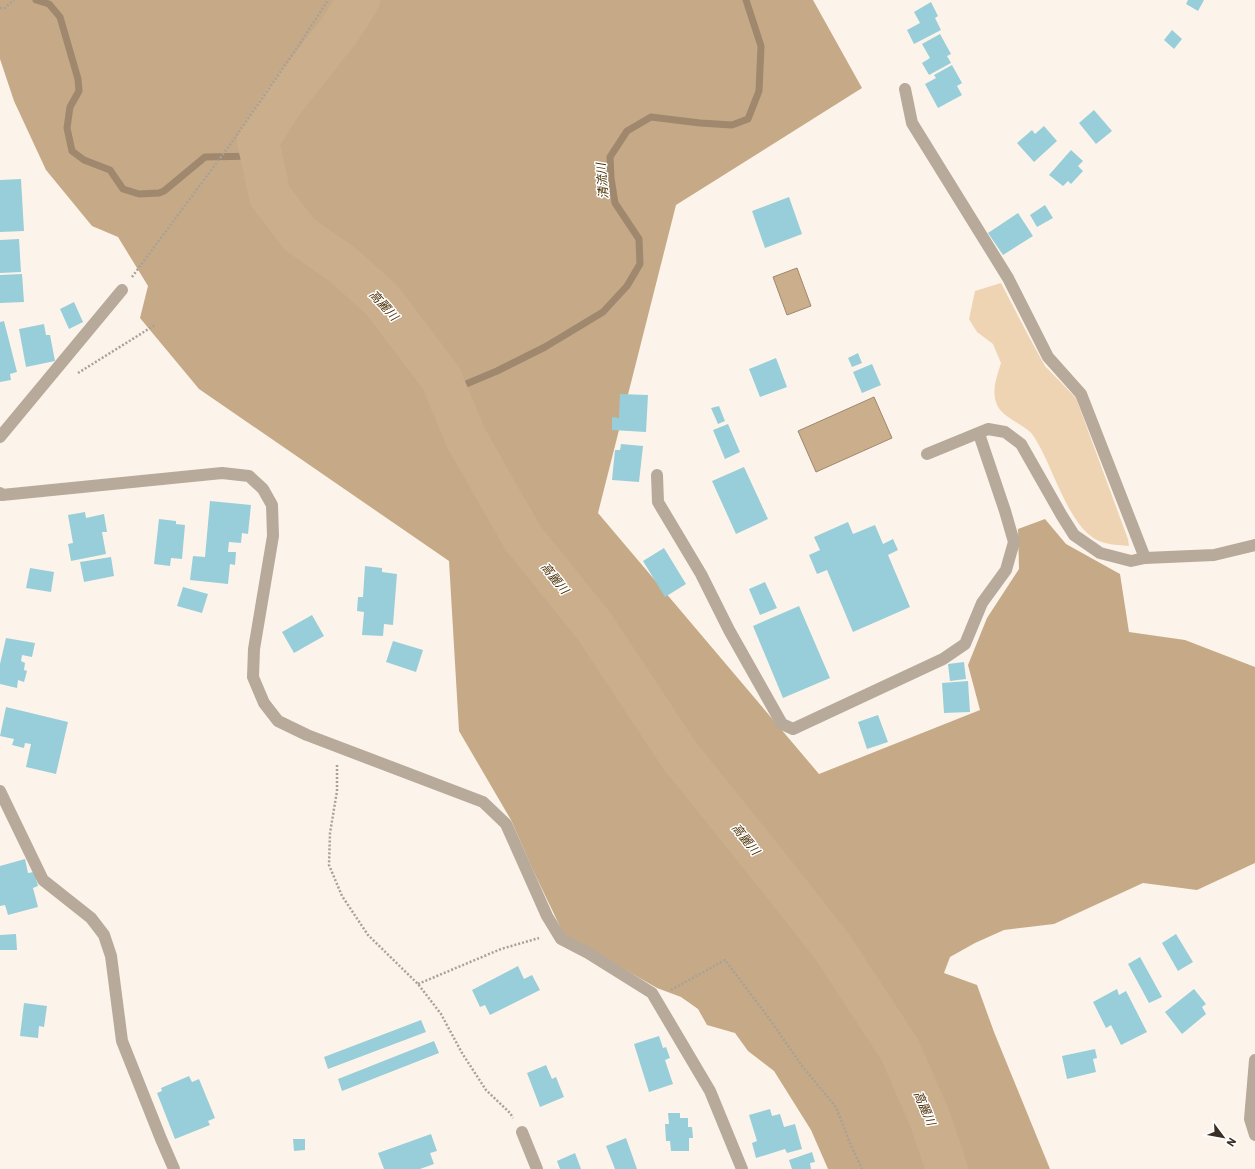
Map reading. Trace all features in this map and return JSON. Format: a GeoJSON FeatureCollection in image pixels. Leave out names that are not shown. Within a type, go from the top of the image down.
{"type":"FeatureCollection","features":[{"type":"Feature","properties":{"kind":"street"},"geometry":{"type":"LineString","coordinates":[[906,89],[912,123],[1008,278],[1048,357],[1081,394],[1146,558]]}},
{"type":"Feature","properties":{"kind":"street"},"geometry":{"type":"LineString","coordinates":[[0,437],[122,290]]}},
{"type":"Feature","properties":{"kind":"street"},"geometry":{"type":"LineString","coordinates":[[926,454],[979,434],[988,429],[1005,432],[1021,444],[1074,535],[1100,552],[1131,561],[1146,558],[1214,555],[1255,545]]}},
{"type":"Feature","properties":{"kind":"street"},"geometry":{"type":"LineString","coordinates":[[657,475],[658,502],[701,574],[729,630],[782,724],[793,729],[942,659],[965,644],[982,603],[1006,570],[1014,542],[1005,510],[979,434]]}},
{"type":"Feature","properties":{"kind":"street"},"geometry":{"type":"LineString","coordinates":[[1,497],[222,473],[249,476],[263,489],[272,505],[273,536],[254,648],[253,677],[264,703],[278,721],[307,735],[483,802],[506,824],[547,916],[561,939],[588,953],[652,993],[710,1091],[742,1169]]}},
{"type":"Feature","properties":{"kind":"street"},"geometry":{"type":"LineString","coordinates":[[0,791],[43,880],[92,918],[104,935],[111,956],[122,1041],[174,1169]]}},
{"type":"Feature","properties":{"kind":"street"},"geometry":{"type":"LineString","coordinates":[[1255,1060],[1252,1120],[1255,1135]]}},
{"type":"Feature","properties":{"kind":"street"},"geometry":{"type":"LineString","coordinates":[[522,1132],[537,1169]]}},
{"type":"Feature","properties":{"kind":"path"},"geometry":{"type":"LineString","coordinates":[[0,8],[4,8],[14,0]]}},
{"type":"Feature","properties":{"kind":"path"},"geometry":{"type":"LineString","coordinates":[[122,290],[232,142],[297,48],[328,0]]}},
{"type":"Feature","properties":{"kind":"path"},"geometry":{"type":"LineString","coordinates":[[48,378],[59,385],[155,325]]}},
{"type":"Feature","properties":{"kind":"path"},"geometry":{"type":"LineString","coordinates":[[337,746],[338,790],[330,832],[330,865],[342,896],[368,935],[418,984],[441,1014],[462,1053],[486,1090],[510,1113],[522,1132]]}},
{"type":"Feature","properties":{"kind":"path"},"geometry":{"type":"LineString","coordinates":[[418,984],[501,949],[538,938],[561,939]]}},
{"type":"Feature","properties":{"kind":"path"},"geometry":{"type":"LineString","coordinates":[[656,999],[725,960],[768,1017],[802,1066],[836,1108],[862,1169]]}},
{"type":"Feature","properties":{"kind":"shaded area"},"geometry":{"type":"Polygon","coordinates":[[[0,0],[813,0],[862,88],[676,205],[598,513],[819,774],[980,710],[968,665],[987,618],[1019,569],[1018,529],[1045,519],[1066,544],[1120,574],[1129,632],[1185,640],[1255,667],[1255,863],[1197,890],[1143,883],[1054,924],[1004,930],[975,943],[950,957],[944,973],[977,985],[994,1032],[1050,1169],[828,1169],[811,1130],[774,1071],[748,1051],[735,1033],[707,1025],[698,1009],[681,997],[657,988],[589,949],[566,939],[511,820],[459,731],[449,561],[199,389],[140,318],[148,286],[118,237],[92,226],[46,170],[14,101],[0,59],[0,0]]]}},
{"type":"Feature","properties":{"kind":"shaded area"},"geometry":{"type":"Polygon","coordinates":[[[797,268],[811,306],[787,315],[773,277],[797,268]]]}},
{"type":"Feature","properties":{"kind":"shaded area"},"geometry":{"type":"Polygon","coordinates":[[[1001,283],[1045,366],[1076,398],[1128,539],[1129,546],[1114,545],[1102,542],[1088,534],[1069,509],[1040,446],[1032,434],[1004,414],[997,405],[995,400],[996,378],[1001,363],[993,344],[977,332],[969,319],[975,291],[1001,283]]]}},
{"type":"Feature","properties":{"kind":"shaded area"},"geometry":{"type":"Polygon","coordinates":[[[874,397],[892,438],[816,472],[798,431],[874,397]]]}},
{"type":"Feature","properties":{"kind":"building"},"geometry":{"type":"Polygon","coordinates":[[[1188,0],[1204,0],[1198,11],[1186,4],[1188,0]]]}},
{"type":"Feature","properties":{"kind":"building"},"geometry":{"type":"Polygon","coordinates":[[[931,2],[938,16],[935,18],[941,30],[914,44],[907,30],[920,23],[914,12],[931,2]]]}},
{"type":"Feature","properties":{"kind":"building"},"geometry":{"type":"Polygon","coordinates":[[[1172,30],[1182,39],[1174,49],[1164,40],[1172,30]]]}},
{"type":"Feature","properties":{"kind":"building"},"geometry":{"type":"Polygon","coordinates":[[[940,34],[951,54],[947,56],[951,63],[929,75],[922,63],[930,58],[922,44],[940,34]]]}},
{"type":"Feature","properties":{"kind":"building"},"geometry":{"type":"Polygon","coordinates":[[[952,65],[962,83],[957,86],[962,95],[938,108],[925,84],[936,78],[934,75],[952,65]]]}},
{"type":"Feature","properties":{"kind":"building"},"geometry":{"type":"Polygon","coordinates":[[[1094,110],[1112,131],[1096,144],[1079,123],[1094,110]]]}},
{"type":"Feature","properties":{"kind":"building"},"geometry":{"type":"Polygon","coordinates":[[[1044,126],[1057,141],[1034,162],[1017,143],[1032,130],[1035,134],[1044,126]]]}},
{"type":"Feature","properties":{"kind":"building"},"geometry":{"type":"Polygon","coordinates":[[[1071,150],[1083,161],[1078,166],[1083,171],[1071,184],[1068,181],[1063,186],[1049,175],[1071,150]]]}},
{"type":"Feature","properties":{"kind":"building"},"geometry":{"type":"Polygon","coordinates":[[[21,179],[24,231],[0,232],[0,180],[21,179]]]}},
{"type":"Feature","properties":{"kind":"building"},"geometry":{"type":"Polygon","coordinates":[[[789,197],[802,234],[765,248],[752,211],[789,197]]]}},
{"type":"Feature","properties":{"kind":"building"},"geometry":{"type":"Polygon","coordinates":[[[1045,205],[1053,218],[1037,227],[1030,215],[1045,205]]]}},
{"type":"Feature","properties":{"kind":"building"},"geometry":{"type":"Polygon","coordinates":[[[1018,213],[1033,236],[1003,255],[988,233],[1018,213]]]}},
{"type":"Feature","properties":{"kind":"building"},"geometry":{"type":"Polygon","coordinates":[[[19,239],[21,272],[0,273],[0,240],[19,239]]]}},
{"type":"Feature","properties":{"kind":"building"},"geometry":{"type":"Polygon","coordinates":[[[22,274],[24,302],[0,303],[0,275],[22,274]]]}},
{"type":"Feature","properties":{"kind":"building"},"geometry":{"type":"Polygon","coordinates":[[[74,302],[83,322],[69,329],[60,309],[74,302]]]}},
{"type":"Feature","properties":{"kind":"building"},"geometry":{"type":"Polygon","coordinates":[[[4,321],[17,372],[10,374],[11,380],[0,382],[0,322],[4,321]]]}},
{"type":"Feature","properties":{"kind":"building"},"geometry":{"type":"Polygon","coordinates":[[[44,324],[46,335],[50,335],[55,361],[26,367],[19,329],[44,324]]]}},
{"type":"Feature","properties":{"kind":"building"},"geometry":{"type":"Polygon","coordinates":[[[858,353],[862,363],[852,367],[848,358],[858,353]]]}},
{"type":"Feature","properties":{"kind":"building"},"geometry":{"type":"Polygon","coordinates":[[[776,358],[787,387],[760,397],[749,369],[776,358]]]}},
{"type":"Feature","properties":{"kind":"building"},"geometry":{"type":"Polygon","coordinates":[[[872,364],[881,385],[862,393],[853,372],[872,364]]]}},
{"type":"Feature","properties":{"kind":"building"},"geometry":{"type":"Polygon","coordinates":[[[620,394],[648,395],[646,432],[612,430],[612,417],[619,418],[620,394]]]}},
{"type":"Feature","properties":{"kind":"building"},"geometry":{"type":"Polygon","coordinates":[[[719,406],[725,421],[718,424],[711,408],[719,406]]]}},
{"type":"Feature","properties":{"kind":"building"},"geometry":{"type":"Polygon","coordinates":[[[728,424],[740,452],[725,459],[713,430],[728,424]]]}},
{"type":"Feature","properties":{"kind":"building"},"geometry":{"type":"Polygon","coordinates":[[[621,444],[643,446],[639,482],[612,480],[615,450],[620,450],[621,444]]]}},
{"type":"Feature","properties":{"kind":"building"},"geometry":{"type":"Polygon","coordinates":[[[744,467],[768,519],[736,534],[712,481],[744,467]]]}},
{"type":"Feature","properties":{"kind":"building"},"geometry":{"type":"Polygon","coordinates":[[[210,501],[251,505],[248,534],[242,533],[241,543],[229,542],[228,552],[236,552],[235,565],[230,564],[228,584],[190,580],[193,556],[205,557],[210,501]]]}},
{"type":"Feature","properties":{"kind":"building"},"geometry":{"type":"Polygon","coordinates":[[[85,512],[86,518],[104,514],[107,532],[102,532],[106,554],[71,561],[68,544],[73,543],[68,515],[85,512]]]}},
{"type":"Feature","properties":{"kind":"building"},"geometry":{"type":"Polygon","coordinates":[[[159,519],[176,521],[176,524],[185,525],[182,559],[171,558],[170,566],[154,564],[159,519]]]}},
{"type":"Feature","properties":{"kind":"building"},"geometry":{"type":"Polygon","coordinates":[[[848,522],[853,534],[875,525],[883,544],[893,539],[898,550],[888,555],[910,607],[853,632],[827,570],[817,574],[809,555],[820,550],[814,537],[848,522]]]}},
{"type":"Feature","properties":{"kind":"building"},"geometry":{"type":"Polygon","coordinates":[[[664,548],[686,584],[665,597],[643,561],[664,548]]]}},
{"type":"Feature","properties":{"kind":"building"},"geometry":{"type":"Polygon","coordinates":[[[111,557],[114,576],[84,582],[80,562],[111,557]]]}},
{"type":"Feature","properties":{"kind":"building"},"geometry":{"type":"Polygon","coordinates":[[[365,566],[382,568],[382,572],[397,574],[393,625],[384,624],[383,636],[362,635],[364,612],[357,611],[358,597],[363,597],[365,566]]]}},
{"type":"Feature","properties":{"kind":"building"},"geometry":{"type":"Polygon","coordinates":[[[30,568],[54,572],[51,592],[26,588],[30,568]]]}},
{"type":"Feature","properties":{"kind":"building"},"geometry":{"type":"Polygon","coordinates":[[[765,582],[777,608],[760,615],[749,589],[765,582]]]}},
{"type":"Feature","properties":{"kind":"building"},"geometry":{"type":"Polygon","coordinates":[[[183,587],[208,594],[202,613],[177,606],[183,587]]]}},
{"type":"Feature","properties":{"kind":"building"},"geometry":{"type":"Polygon","coordinates":[[[799,606],[830,678],[783,698],[753,626],[799,606]]]}},
{"type":"Feature","properties":{"kind":"building"},"geometry":{"type":"Polygon","coordinates":[[[312,615],[324,636],[294,653],[282,632],[312,615]]]}},
{"type":"Feature","properties":{"kind":"building"},"geometry":{"type":"Polygon","coordinates":[[[6,638],[35,643],[32,657],[22,655],[21,661],[25,663],[24,670],[27,671],[24,682],[18,680],[17,688],[0,684],[0,664],[6,638]]]}},
{"type":"Feature","properties":{"kind":"building"},"geometry":{"type":"Polygon","coordinates":[[[393,641],[423,650],[416,672],[386,662],[393,641]]]}},
{"type":"Feature","properties":{"kind":"building"},"geometry":{"type":"Polygon","coordinates":[[[964,662],[966,679],[950,681],[948,664],[964,662]]]}},
{"type":"Feature","properties":{"kind":"building"},"geometry":{"type":"Polygon","coordinates":[[[968,681],[970,712],[944,713],[942,683],[968,681]]]}},
{"type":"Feature","properties":{"kind":"building"},"geometry":{"type":"Polygon","coordinates":[[[6,707],[68,722],[56,774],[26,767],[31,744],[25,743],[24,748],[12,745],[14,739],[0,736],[6,707]]]}},
{"type":"Feature","properties":{"kind":"building"},"geometry":{"type":"Polygon","coordinates":[[[878,715],[888,742],[867,749],[858,722],[878,715]]]}},
{"type":"Feature","properties":{"kind":"building"},"geometry":{"type":"Polygon","coordinates":[[[25,859],[28,873],[34,872],[38,886],[33,888],[38,907],[8,915],[5,905],[0,906],[0,866],[25,859]]]}},
{"type":"Feature","properties":{"kind":"building"},"geometry":{"type":"Polygon","coordinates":[[[16,934],[17,950],[0,950],[0,935],[16,934]]]}},
{"type":"Feature","properties":{"kind":"building"},"geometry":{"type":"Polygon","coordinates":[[[1176,934],[1193,962],[1178,971],[1162,943],[1176,934]]]}},
{"type":"Feature","properties":{"kind":"building"},"geometry":{"type":"Polygon","coordinates":[[[1140,957],[1162,997],[1149,1003],[1128,964],[1140,957]]]}},
{"type":"Feature","properties":{"kind":"building"},"geometry":{"type":"Polygon","coordinates":[[[518,966],[524,979],[532,975],[540,990],[490,1015],[485,1005],[480,1007],[472,990],[518,966]]]}},
{"type":"Feature","properties":{"kind":"building"},"geometry":{"type":"Polygon","coordinates":[[[1117,989],[1119,995],[1126,991],[1147,1032],[1121,1045],[1111,1025],[1106,1028],[1093,1002],[1117,989]]]}},
{"type":"Feature","properties":{"kind":"building"},"geometry":{"type":"Polygon","coordinates":[[[1194,989],[1206,1004],[1202,1007],[1206,1014],[1182,1034],[1165,1012],[1194,989]]]}},
{"type":"Feature","properties":{"kind":"building"},"geometry":{"type":"Polygon","coordinates":[[[24,1003],[47,1006],[44,1027],[39,1026],[38,1038],[20,1036],[24,1003]]]}},
{"type":"Feature","properties":{"kind":"building"},"geometry":{"type":"Polygon","coordinates":[[[421,1020],[426,1032],[328,1069],[324,1057],[421,1020]]]}},
{"type":"Feature","properties":{"kind":"building"},"geometry":{"type":"Polygon","coordinates":[[[659,1036],[663,1048],[666,1047],[670,1058],[665,1060],[673,1084],[649,1092],[634,1044],[659,1036]]]}},
{"type":"Feature","properties":{"kind":"building"},"geometry":{"type":"Polygon","coordinates":[[[434,1041],[439,1053],[342,1091],[338,1079],[434,1041]]]}},
{"type":"Feature","properties":{"kind":"building"},"geometry":{"type":"Polygon","coordinates":[[[1095,1049],[1097,1058],[1093,1059],[1096,1072],[1067,1079],[1062,1056],[1095,1049]]]}},
{"type":"Feature","properties":{"kind":"building"},"geometry":{"type":"Polygon","coordinates":[[[546,1065],[552,1079],[556,1077],[564,1097],[540,1107],[527,1073],[546,1065]]]}},
{"type":"Feature","properties":{"kind":"building"},"geometry":{"type":"Polygon","coordinates":[[[189,1076],[192,1082],[199,1079],[215,1118],[208,1121],[210,1125],[175,1139],[157,1093],[162,1091],[161,1088],[189,1076]]]}},
{"type":"Feature","properties":{"kind":"building"},"geometry":{"type":"Polygon","coordinates":[[[770,1109],[772,1116],[780,1114],[784,1127],[795,1124],[802,1149],[787,1153],[785,1149],[756,1158],[752,1143],[757,1141],[749,1115],[770,1109]]]}},
{"type":"Feature","properties":{"kind":"building"},"geometry":{"type":"Polygon","coordinates":[[[668,1113],[680,1113],[680,1118],[688,1118],[688,1127],[692,1127],[693,1138],[689,1138],[689,1151],[671,1151],[670,1141],[666,1141],[665,1124],[669,1124],[668,1113]]]}},
{"type":"Feature","properties":{"kind":"building"},"geometry":{"type":"Polygon","coordinates":[[[431,1134],[437,1151],[430,1153],[434,1164],[420,1169],[384,1169],[378,1153],[431,1134]]]}},
{"type":"Feature","properties":{"kind":"building"},"geometry":{"type":"Polygon","coordinates":[[[626,1138],[637,1169],[615,1169],[606,1146],[626,1138]]]}},
{"type":"Feature","properties":{"kind":"building"},"geometry":{"type":"Polygon","coordinates":[[[293,1139],[305,1139],[305,1150],[294,1151],[293,1139]]]}},
{"type":"Feature","properties":{"kind":"building"},"geometry":{"type":"Polygon","coordinates":[[[812,1152],[815,1162],[810,1163],[811,1169],[792,1169],[789,1160],[812,1152]]]}},
{"type":"Feature","properties":{"kind":"building"},"geometry":{"type":"Polygon","coordinates":[[[575,1153],[581,1169],[560,1169],[557,1161],[575,1153]]]}},
{"type":"Feature","properties":{"kind":"waterway"},"geometry":{"type":"LineString","coordinates":[[36,0],[49,4],[60,17],[78,79],[79,91],[70,107],[67,128],[72,151],[84,160],[110,170],[123,189],[139,194],[159,193],[164,191],[205,157],[261,156]]}},
{"type":"Feature","properties":{"kind":"waterway","name":"高麗川"},"geometry":{"type":"LineString","coordinates":[[359,0],[339,31],[282,103],[258,141],[270,196],[300,235],[343,265],[382,300],[441,378],[466,438],[523,538],[594,626],[680,756],[831,945],[900,1050],[930,1119],[947,1169]]}},
{"type":"Feature","properties":{"kind":"waterway","name":"清流川"},"geometry":{"type":"LineString","coordinates":[[447,392],[497,371],[545,347],[603,312],[627,286],[640,264],[639,239],[615,203],[611,178],[610,157],[627,131],[651,117],[732,125],[748,119],[759,91],[761,46],[746,0]]}}]}
